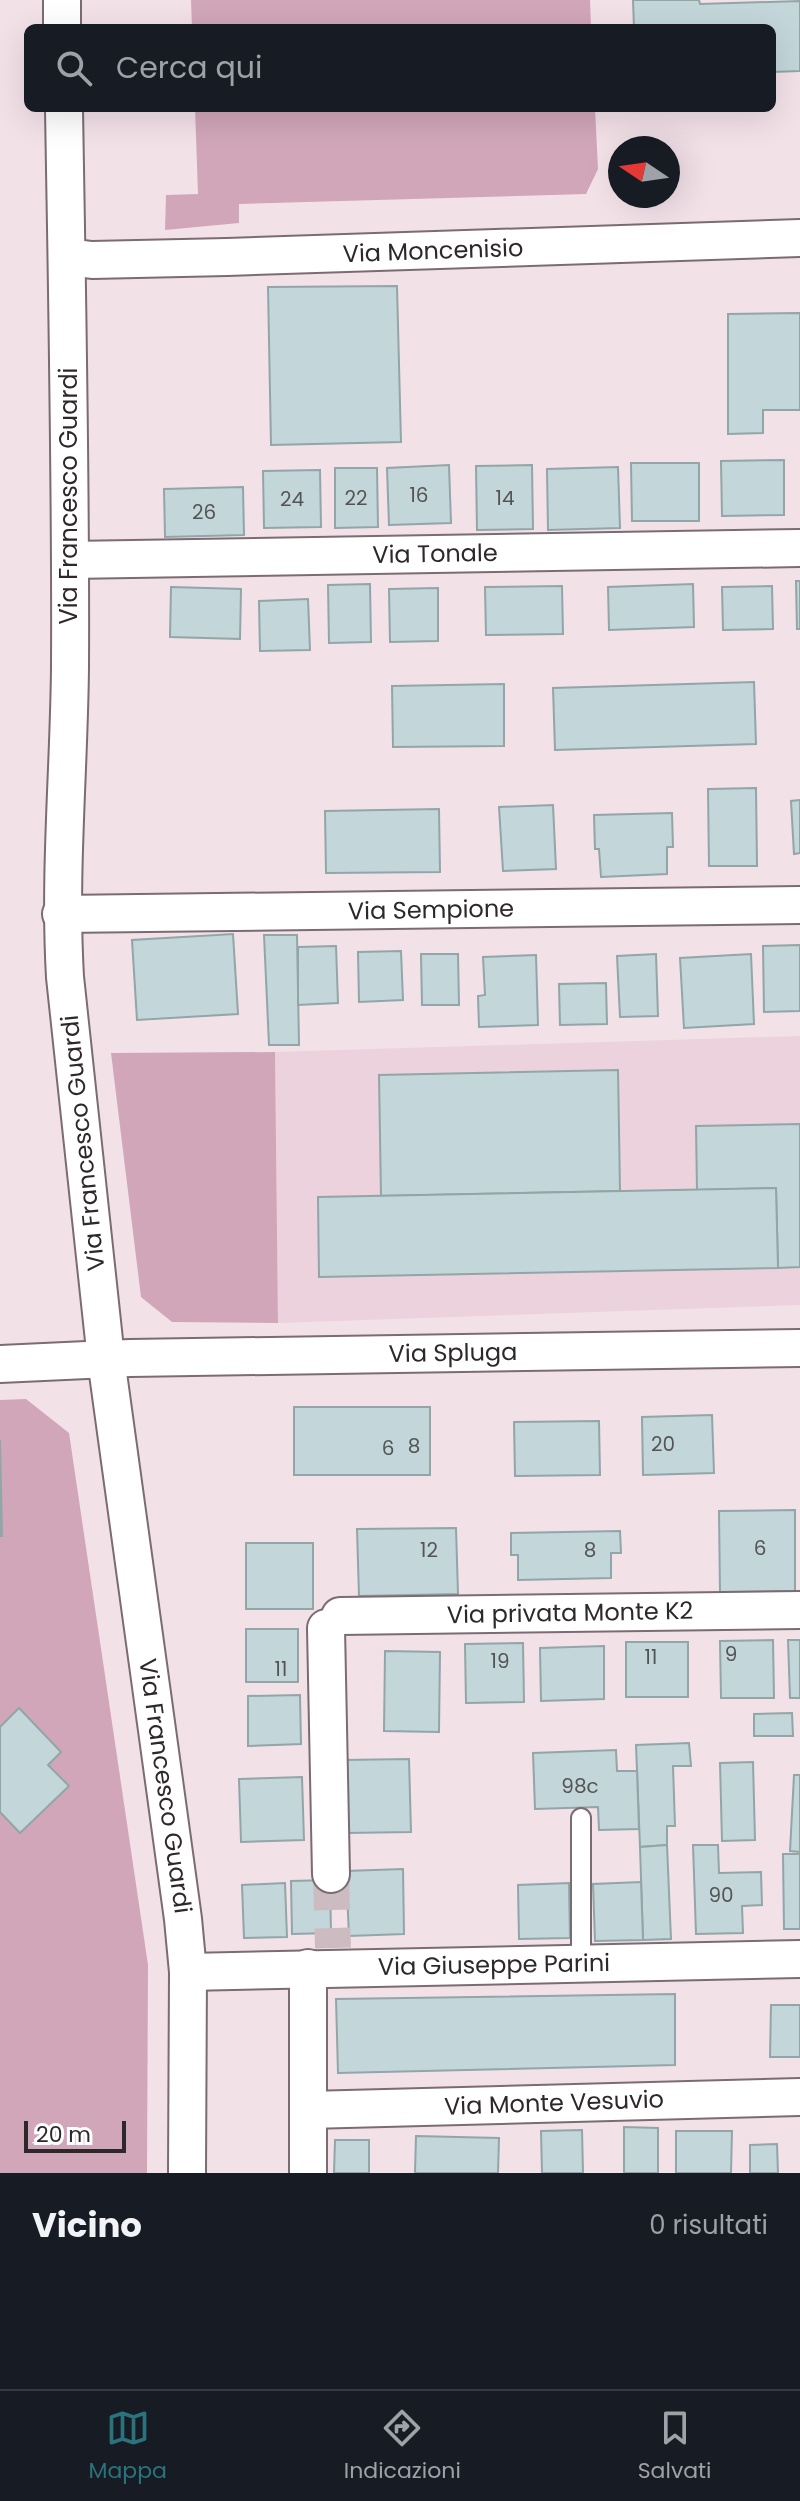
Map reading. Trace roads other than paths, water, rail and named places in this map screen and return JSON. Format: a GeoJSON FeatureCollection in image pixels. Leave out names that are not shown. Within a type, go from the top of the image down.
{"type":"FeatureCollection","features":[{"type":"Feature","properties":{"kind":"street"},"geometry":{"type":"LineString","coordinates":[[62,0],[62,24]]}},
{"type":"Feature","properties":{"kind":"street","name":"Via Francesco Guardi"},"geometry":{"type":"LineString","coordinates":[[64,112],[70,560],[61,914],[106,1359],[183,1919],[188,1972],[187,2173]]}},
{"type":"Feature","properties":{"kind":"street","name":"Via Moncenisio"},"geometry":{"type":"LineString","coordinates":[[67,257],[92,260],[258,256],[800,238]]}},
{"type":"Feature","properties":{"kind":"street","name":"Via Tonale"},"geometry":{"type":"LineString","coordinates":[[70,560],[800,548]]}},
{"type":"Feature","properties":{"kind":"street","name":"Via Sempione"},"geometry":{"type":"LineString","coordinates":[[61,914],[800,905]]}},
{"type":"Feature","properties":{"kind":"street","name":"Via Spluga"},"geometry":{"type":"LineString","coordinates":[[0,1364],[106,1359],[800,1348]]}},
{"type":"Feature","properties":{"kind":"street","name":"Via privata Monte K2"},"geometry":{"type":"LineString","coordinates":[[331,1874],[333,1622],[800,1610]]}},
{"type":"Feature","properties":{"kind":"street","name":"Via Giuseppe Parini"},"geometry":{"type":"LineString","coordinates":[[188,1972],[325,1961],[581,1963],[800,1959]]}},
{"type":"Feature","properties":{"kind":"street"},"geometry":{"type":"LineString","coordinates":[[308,2173],[308,2110],[325,1961]]}},
{"type":"Feature","properties":{"kind":"street","name":"Via Monte Vesuvio"},"geometry":{"type":"LineString","coordinates":[[308,2110],[800,2097]]}},
{"type":"Feature","properties":{"kind":"lane"},"geometry":{"type":"LineString","coordinates":[[581,1818],[581,1963]]}},
{"type":"Feature","properties":{"kind":"tunnel"},"geometry":{"type":"LineString","coordinates":[[331,1874],[333,1948]]}}]}
